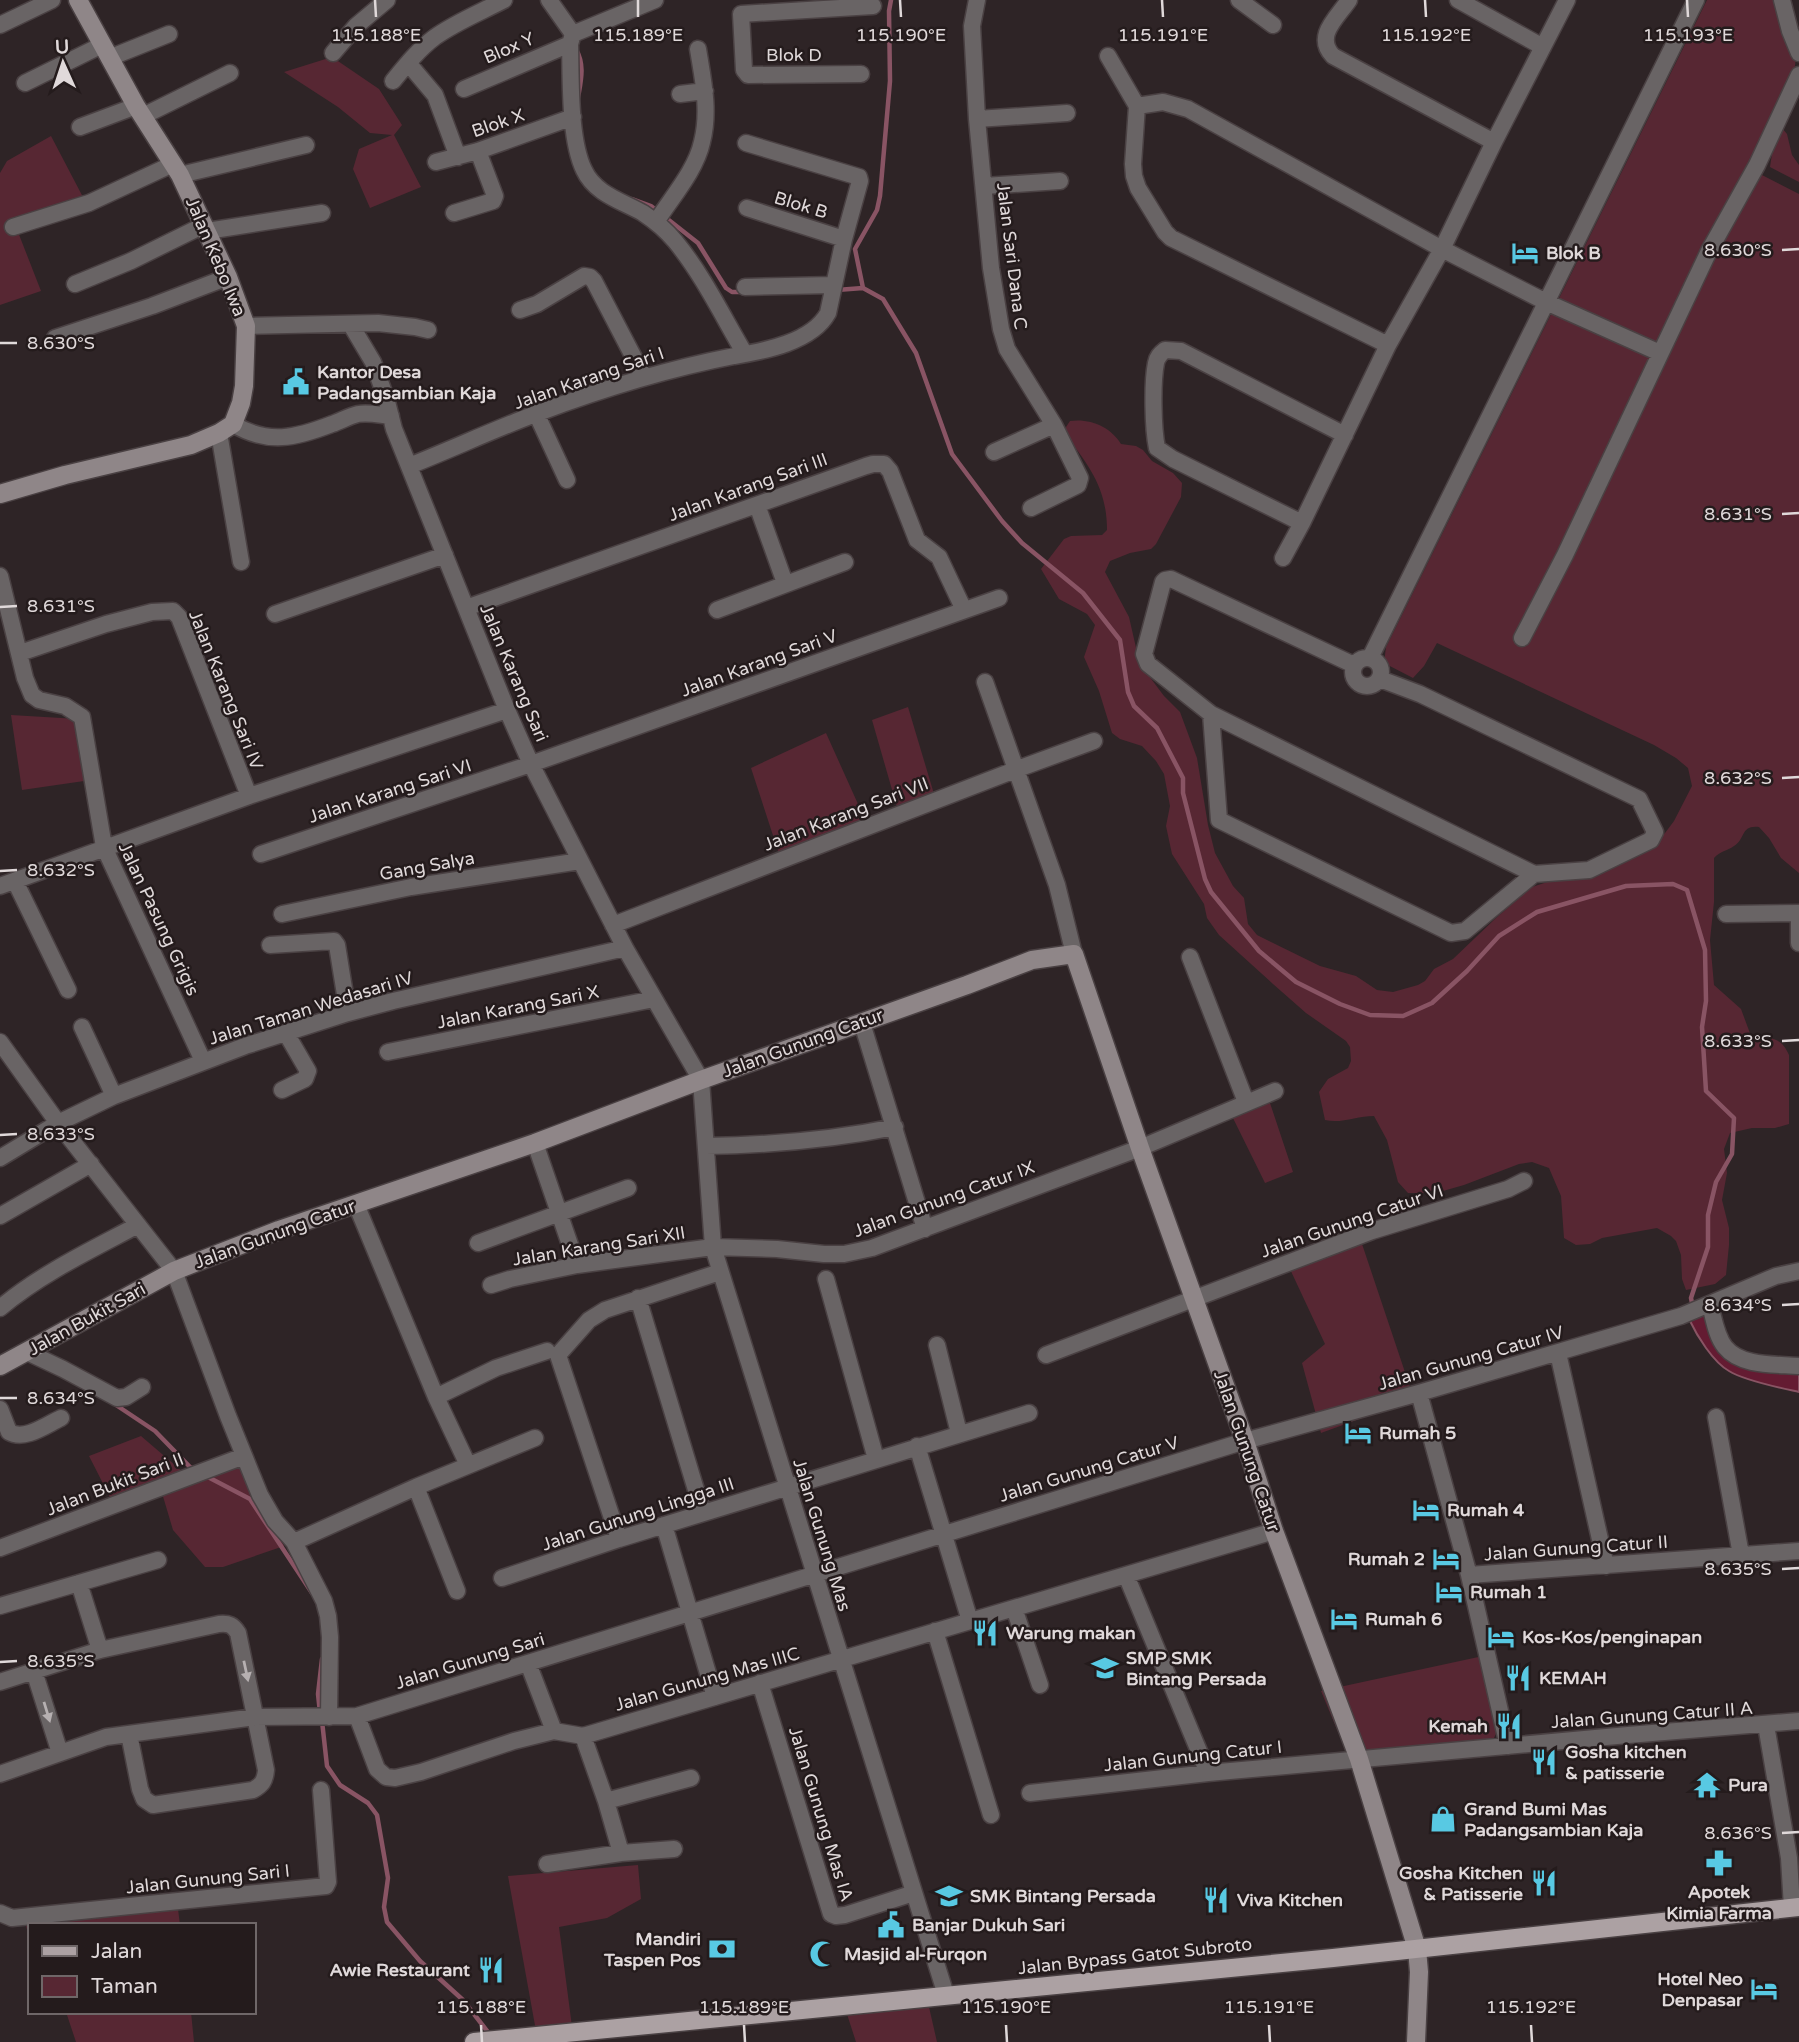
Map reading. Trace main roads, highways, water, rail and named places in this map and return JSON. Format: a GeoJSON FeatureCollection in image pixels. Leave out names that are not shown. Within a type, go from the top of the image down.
{"type":"FeatureCollection","features":[{"type":"Feature","properties":{"kind":"main road","name":"Jalan Bypass Gatot Subroto"},"geometry":{"type":"LineString","coordinates":[[474,2042],[578,2037],[946,1995],[1417,1949],[1795,1907]]}},
{"type":"Feature","properties":{"kind":"waterway"},"geometry":{"type":"LineString","coordinates":[[863,288],[855,249],[877,210],[880,196],[890,81],[891,0]]}},
{"type":"Feature","properties":{"kind":"waterway"},"geometry":{"type":"LineString","coordinates":[[576,49],[581,67],[578,98]]}},
{"type":"Feature","properties":{"kind":"waterway"},"geometry":{"type":"LineString","coordinates":[[632,199],[651,206],[698,243],[726,288],[732,292],[744,292]]}},
{"type":"Feature","properties":{"kind":"waterway"},"geometry":{"type":"LineString","coordinates":[[837,290],[863,288],[883,299],[916,353],[952,454],[1002,521],[1022,543],[1083,593],[1120,640],[1128,692],[1134,706],[1157,728],[1183,778],[1183,793],[1205,879],[1211,892],[1259,951],[1296,982],[1340,1004],[1370,1015],[1403,1016],[1432,1003],[1467,971],[1499,936],[1537,912],[1626,886],[1673,884],[1687,890],[1705,950],[1706,1001],[1702,1027],[1706,1091],[1734,1118],[1732,1154],[1716,1182],[1708,1215],[1708,1247],[1691,1298],[1693,1308]]}},
{"type":"Feature","properties":{"kind":"waterway"},"geometry":{"type":"LineString","coordinates":[[113,1403],[155,1431],[195,1470]]}},
{"type":"Feature","properties":{"kind":"waterway"},"geometry":{"type":"LineString","coordinates":[[206,1476],[250,1499],[312,1593]]}},
{"type":"Feature","properties":{"kind":"waterway"},"geometry":{"type":"LineString","coordinates":[[320,1713],[318,1694],[322,1659]]}},
{"type":"Feature","properties":{"kind":"waterway"},"geometry":{"type":"LineString","coordinates":[[322,1721],[327,1766],[340,1785],[368,1803],[377,1815],[388,1878],[384,1907],[387,1922],[420,1961],[463,2000],[491,2036]]}},
{"type":"Feature","properties":{"kind":"place","name":"Blok B"},"geometry":{"type":"Point","coordinates":[1525,253]}},
{"type":"Feature","properties":{"kind":"place","name":"Kantor Desa Padangsambian Kaja"},"geometry":{"type":"Point","coordinates":[296,382]}},
{"type":"Feature","properties":{"kind":"place","name":"Rumah 5"},"geometry":{"type":"Point","coordinates":[1358,1433]}},
{"type":"Feature","properties":{"kind":"place","name":"Rumah 4"},"geometry":{"type":"Point","coordinates":[1426,1510]}},
{"type":"Feature","properties":{"kind":"place","name":"Rumah 2"},"geometry":{"type":"Point","coordinates":[1446,1559]}},
{"type":"Feature","properties":{"kind":"place","name":"Rumah 1"},"geometry":{"type":"Point","coordinates":[1449,1592]}},
{"type":"Feature","properties":{"kind":"place","name":"Rumah 6"},"geometry":{"type":"Point","coordinates":[1344,1619]}},
{"type":"Feature","properties":{"kind":"place","name":"Warung makan"},"geometry":{"type":"Point","coordinates":[985,1633]}},
{"type":"Feature","properties":{"kind":"place","name":"Kos-Kos/penginapan"},"geometry":{"type":"Point","coordinates":[1501,1637]}},
{"type":"Feature","properties":{"kind":"place","name":"SMP SMK Bintang Persada"},"geometry":{"type":"Point","coordinates":[1105,1668]}},
{"type":"Feature","properties":{"kind":"place","name":"KEMAH"},"geometry":{"type":"Point","coordinates":[1518,1678]}},
{"type":"Feature","properties":{"kind":"place","name":"Kemah"},"geometry":{"type":"Point","coordinates":[1509,1726]}},
{"type":"Feature","properties":{"kind":"place","name":"Gosha kitchen & patisserie"},"geometry":{"type":"Point","coordinates":[1544,1762]}},
{"type":"Feature","properties":{"kind":"place","name":"Pura"},"geometry":{"type":"Point","coordinates":[1707,1785]}},
{"type":"Feature","properties":{"kind":"place","name":"Grand Bumi Mas Padangsambian Kaja"},"geometry":{"type":"Point","coordinates":[1443,1819]}},
{"type":"Feature","properties":{"kind":"place","name":"Apotek Kimia Farma"},"geometry":{"type":"Point","coordinates":[1719,1863]}},
{"type":"Feature","properties":{"kind":"place","name":"Gosha Kitchen & Patisserie"},"geometry":{"type":"Point","coordinates":[1544,1883]}},
{"type":"Feature","properties":{"kind":"place","name":"SMK Bintang Persada"},"geometry":{"type":"Point","coordinates":[949,1896]}},
{"type":"Feature","properties":{"kind":"place","name":"Viva Kitchen"},"geometry":{"type":"Point","coordinates":[1216,1900]}},
{"type":"Feature","properties":{"kind":"place","name":"Banjar Dukuh Sari"},"geometry":{"type":"Point","coordinates":[891,1925]}},
{"type":"Feature","properties":{"kind":"place","name":"Mandiri Taspen Pos"},"geometry":{"type":"Point","coordinates":[722,1949]}},
{"type":"Feature","properties":{"kind":"place","name":"Masjid al-Furqon"},"geometry":{"type":"Point","coordinates":[823,1954]}},
{"type":"Feature","properties":{"kind":"place","name":"Awie Restaurant"},"geometry":{"type":"Point","coordinates":[491,1970]}},
{"type":"Feature","properties":{"kind":"place","name":"Hotel Neo Denpasar"},"geometry":{"type":"Point","coordinates":[1764,1989]}}]}
